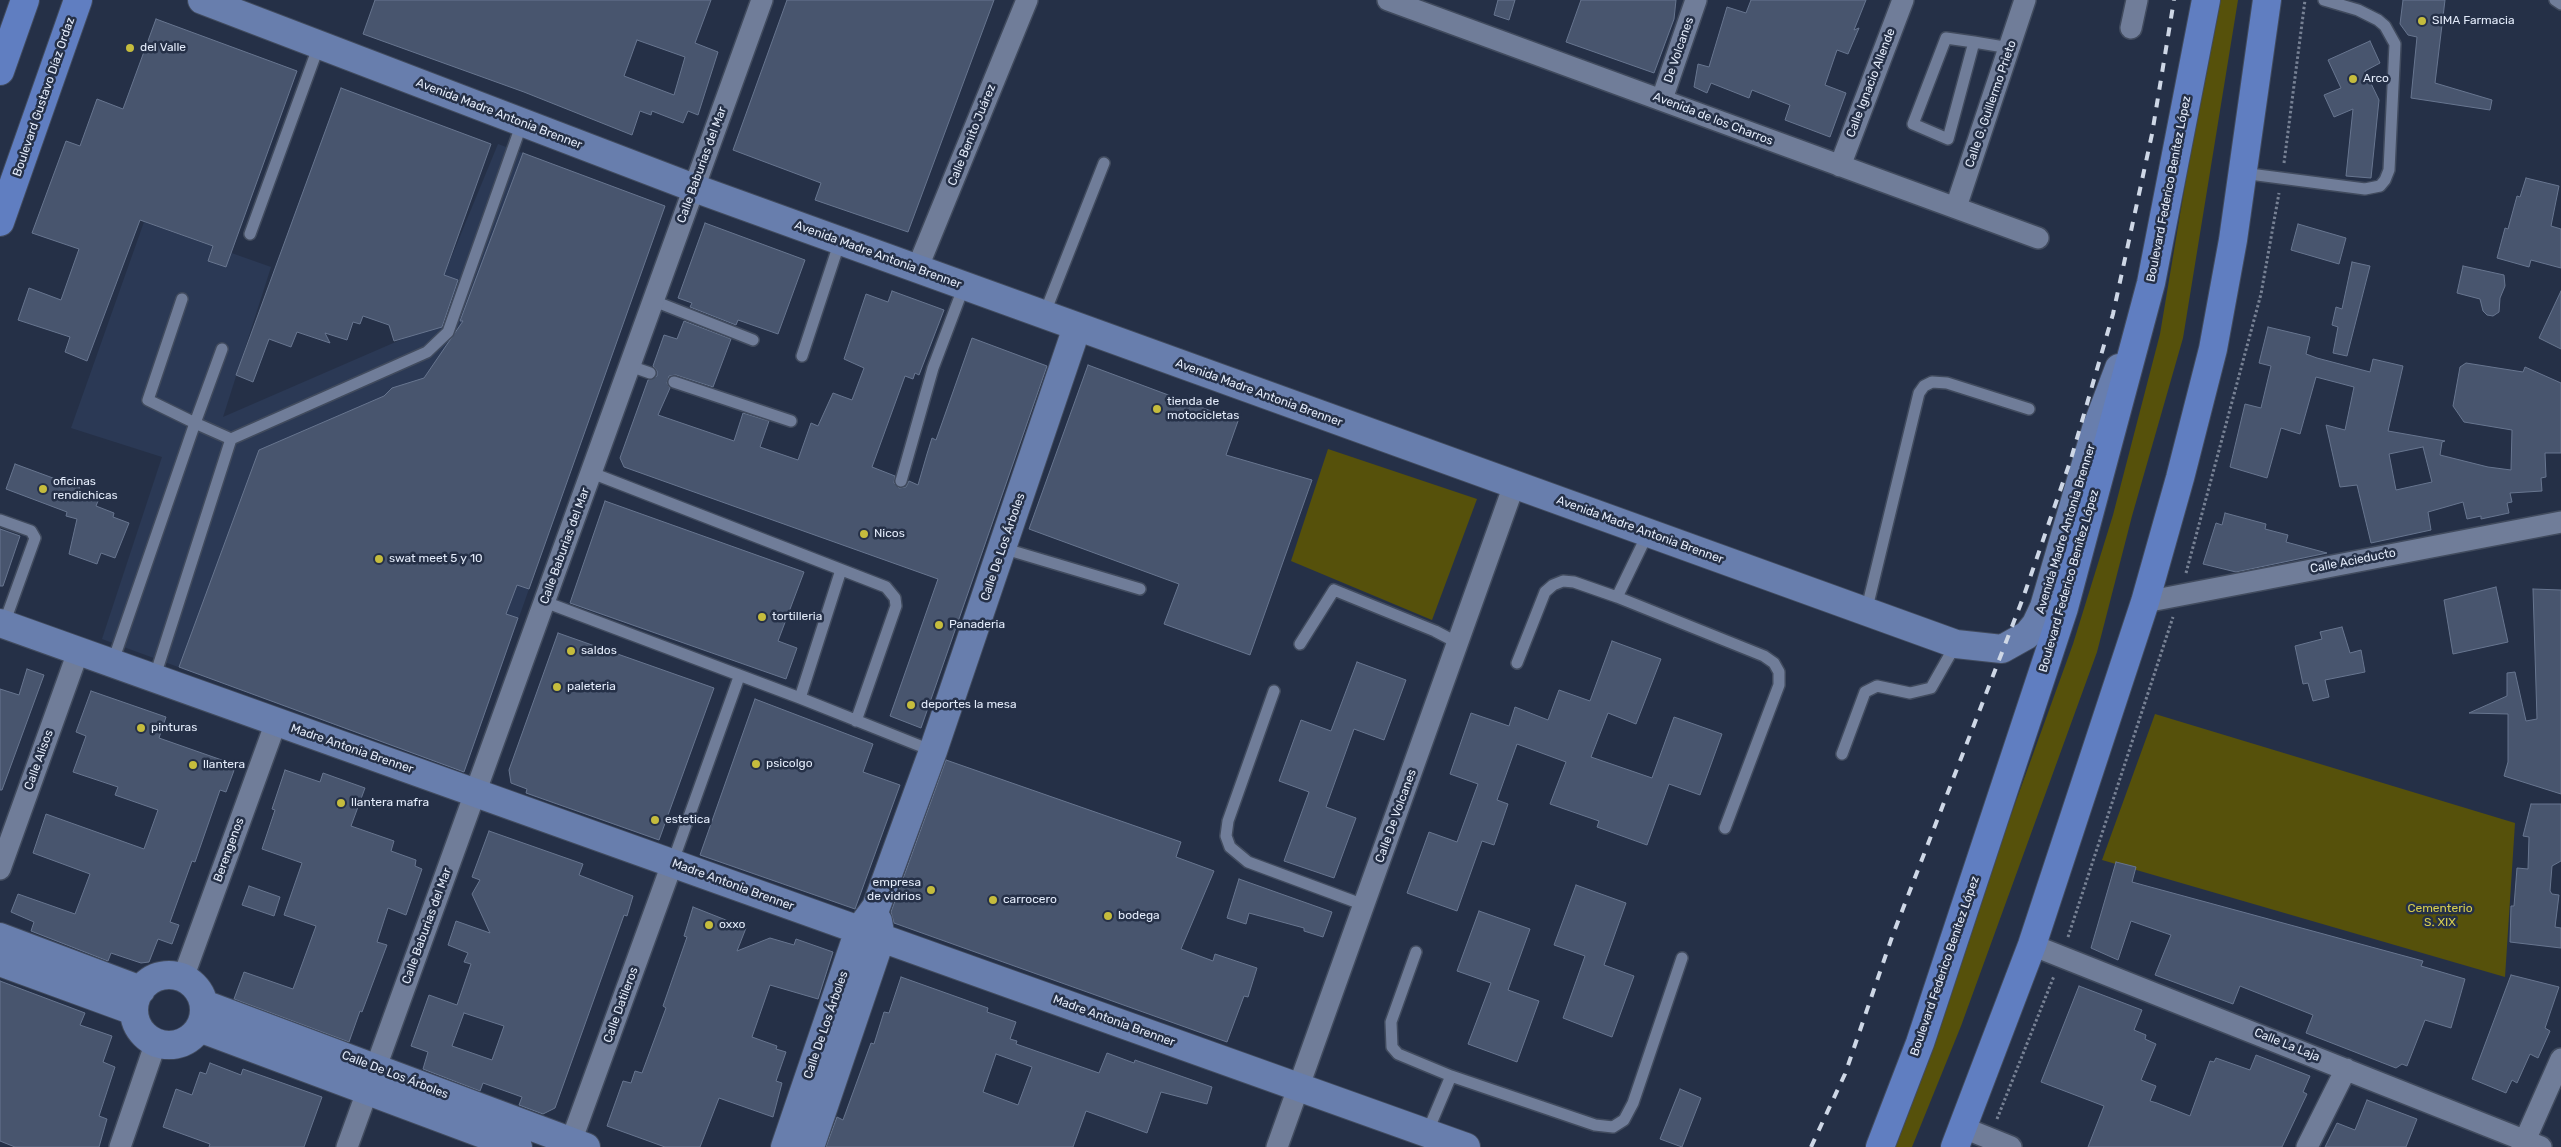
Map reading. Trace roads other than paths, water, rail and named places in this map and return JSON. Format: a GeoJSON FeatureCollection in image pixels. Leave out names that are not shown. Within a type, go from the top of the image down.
{"type":"FeatureCollection","features":[{"type":"Feature","properties":{"kind":"main road"},"geometry":{"type":"LineString","coordinates":[[0,71],[25,0]]}},
{"type":"Feature","properties":{"kind":"main road","name":"Boulevard Gustavo Díaz Ordaz"},"geometry":{"type":"LineString","coordinates":[[0,222],[78,0]]}},
{"type":"Feature","properties":{"kind":"main road","name":"Boulevard Federico Benítez López"},"geometry":{"type":"LineString","coordinates":[[1880,1147],[1920,1043],[2064,608],[2151,283],[2206,0]]}},
{"type":"Feature","properties":{"kind":"main road"},"geometry":{"type":"LineString","coordinates":[[1960,1138],[2032,945],[2145,602],[2180,478],[2213,349],[2233,240],[2267,0]]}},
{"type":"Feature","properties":{"kind":"street","name":"Avenida Madre Antonia Brenner"},"geometry":{"type":"LineString","coordinates":[[202,0],[694,188],[1956,644],[2002,649],[2027,635],[2036,624],[2044,607],[2108,392],[2124,358],[2134,344]]}},
{"type":"Feature","properties":{"kind":"street","name":"Calle Baburias del Mar"},"geometry":{"type":"LineString","coordinates":[[347,1147],[762,0]]}},
{"type":"Feature","properties":{"kind":"street","name":"Calle Benito Juárez"},"geometry":{"type":"LineString","coordinates":[[917,269],[1027,0]]}},
{"type":"Feature","properties":{"kind":"street","name":"Avenida de los Charros"},"geometry":{"type":"LineString","coordinates":[[1388,0],[2038,238]]}},
{"type":"Feature","properties":{"kind":"street","name":"De Volcanes"},"geometry":{"type":"LineString","coordinates":[[1662,99],[1696,0]]}},
{"type":"Feature","properties":{"kind":"street","name":"Calle Ignacio Allende"},"geometry":{"type":"LineString","coordinates":[[1840,166],[1903,0]]}},
{"type":"Feature","properties":{"kind":"street","name":"Calle G. Guillermo Prieto"},"geometry":{"type":"LineString","coordinates":[[1956,208],[2025,0]]}},
{"type":"Feature","properties":{"kind":"street"},"geometry":{"type":"LineString","coordinates":[[2131,28],[2137,0]]}},
{"type":"Feature","properties":{"kind":"street","name":"Calle De Los Árboles"},"geometry":{"type":"LineString","coordinates":[[810,1147],[876,908],[933,751],[1078,327]]}},
{"type":"Feature","properties":{"kind":"street","name":"Calle De Volcanes"},"geometry":{"type":"LineString","coordinates":[[1277,1147],[1514,485]]}},
{"type":"Feature","properties":{"kind":"street","name":"Calle Acieducto"},"geometry":{"type":"LineString","coordinates":[[2145,602],[2561,522]]}},
{"type":"Feature","properties":{"kind":"street","name":"Madre Antonia Brenner"},"geometry":{"type":"LineString","coordinates":[[2,623],[78,652],[476,792],[672,864],[1466,1147]]}},
{"type":"Feature","properties":{"kind":"street","name":"Calle Alisos"},"geometry":{"type":"LineString","coordinates":[[0,869],[78,652]]}},
{"type":"Feature","properties":{"kind":"street","name":"Berengenos"},"geometry":{"type":"LineString","coordinates":[[183,978],[276,722]]}},
{"type":"Feature","properties":{"kind":"street","name":"Calle Datileros"},"geometry":{"type":"LineString","coordinates":[[575,1145],[672,864]]}},
{"type":"Feature","properties":{"kind":"street","name":"Calle De Los Árboles"},"geometry":{"type":"LineString","coordinates":[[785,1147],[870,934]]}},
{"type":"Feature","properties":{"kind":"street"},"geometry":{"type":"LineString","coordinates":[[0,937],[138,1000]]}},
{"type":"Feature","properties":{"kind":"street","name":"Calle La Laja"},"geometry":{"type":"LineString","coordinates":[[2032,945],[2346,1069],[2529,1144]]}},
{"type":"Feature","properties":{"kind":"street"},"geometry":{"type":"LineString","coordinates":[[0,962],[138,1000]]}},
{"type":"Feature","properties":{"kind":"street"},"geometry":{"type":"LineString","coordinates":[[172,975],[183,978],[192,984],[202,1016],[186,1041],[176,1044],[156,1042],[141,1030],[138,1000],[150,982],[160,977],[172,975]]}},
{"type":"Feature","properties":{"kind":"street","name":"Calle De Los Árboles"},"geometry":{"type":"LineString","coordinates":[[202,1016],[371,1079],[575,1145]]}},
{"type":"Feature","properties":{"kind":"street"},"geometry":{"type":"LineString","coordinates":[[120,1147],[156,1042]]}},
{"type":"Feature","properties":{"kind":"street"},"geometry":{"type":"LineString","coordinates":[[2529,1144],[2561,1059]]}},
{"type":"Feature","properties":{"kind":"street"},"geometry":{"type":"LineString","coordinates":[[2307,1147],[2346,1069]]}},
{"type":"Feature","properties":{"kind":"street","name":"Calle De Los Árboles"},"geometry":{"type":"LineString","coordinates":[[371,1079],[518,1147]]}},
{"type":"Feature","properties":{"kind":"street"},"geometry":{"type":"LineString","coordinates":[[1960,1138],[2011,1147]]}},
{"type":"Feature","properties":{"kind":"lane"},"geometry":{"type":"LineString","coordinates":[[2242,173],[2365,189],[2380,186],[2384,180],[2388,170],[2395,44],[2385,26],[2378,20],[2358,10],[2324,0]]}},
{"type":"Feature","properties":{"kind":"lane"},"geometry":{"type":"LineString","coordinates":[[2555,0],[2561,4]]}},
{"type":"Feature","properties":{"kind":"lane"},"geometry":{"type":"LineString","coordinates":[[1974,42],[1948,139],[1913,124],[1946,38],[1974,42],[2010,48]]}},
{"type":"Feature","properties":{"kind":"lane"},"geometry":{"type":"LineString","coordinates":[[250,234],[319,45]]}},
{"type":"Feature","properties":{"kind":"lane"},"geometry":{"type":"LineString","coordinates":[[182,299],[148,400],[231,439],[427,352],[448,332],[522,123]]}},
{"type":"Feature","properties":{"kind":"lane"},"geometry":{"type":"LineString","coordinates":[[1044,315],[1104,163]]}},
{"type":"Feature","properties":{"kind":"lane"},"geometry":{"type":"LineString","coordinates":[[802,356],[840,241]]}},
{"type":"Feature","properties":{"kind":"lane"},"geometry":{"type":"LineString","coordinates":[[901,481],[933,368],[964,286]]}},
{"type":"Feature","properties":{"kind":"lane"},"geometry":{"type":"LineString","coordinates":[[654,302],[753,340]]}},
{"type":"Feature","properties":{"kind":"lane"},"geometry":{"type":"LineString","coordinates":[[112,664],[222,349]]}},
{"type":"Feature","properties":{"kind":"lane"},"geometry":{"type":"LineString","coordinates":[[630,366],[650,373]]}},
{"type":"Feature","properties":{"kind":"lane"},"geometry":{"type":"LineString","coordinates":[[674,382],[791,421]]}},
{"type":"Feature","properties":{"kind":"lane"},"geometry":{"type":"LineString","coordinates":[[1866,612],[1919,393],[1924,386],[1932,382],[1948,382],[2029,409]]}},
{"type":"Feature","properties":{"kind":"lane"},"geometry":{"type":"LineString","coordinates":[[154,679],[231,439]]}},
{"type":"Feature","properties":{"kind":"lane"},"geometry":{"type":"LineString","coordinates":[[592,473],[886,587],[895,598],[896,606],[856,721]]}},
{"type":"Feature","properties":{"kind":"lane"},"geometry":{"type":"LineString","coordinates":[[0,520],[30,531],[35,538],[2,623]]}},
{"type":"Feature","properties":{"kind":"lane"},"geometry":{"type":"LineString","coordinates":[[1618,598],[1648,533]]}},
{"type":"Feature","properties":{"kind":"lane"},"geometry":{"type":"LineString","coordinates":[[1002,548],[1140,589]]}},
{"type":"Feature","properties":{"kind":"lane"},"geometry":{"type":"LineString","coordinates":[[800,698],[841,570]]}},
{"type":"Feature","properties":{"kind":"lane"},"geometry":{"type":"LineString","coordinates":[[1517,663],[1545,592],[1553,584],[1563,581],[1574,582],[1618,598],[1764,656],[1774,663],[1779,672],[1779,685],[1725,828]]}},
{"type":"Feature","properties":{"kind":"lane"},"geometry":{"type":"LineString","coordinates":[[1300,644],[1334,590],[1435,631],[1458,643]]}},
{"type":"Feature","properties":{"kind":"lane"},"geometry":{"type":"LineString","coordinates":[[545,602],[739,677],[800,698],[933,751]]}},
{"type":"Feature","properties":{"kind":"lane"},"geometry":{"type":"LineString","coordinates":[[1842,754],[1865,692],[1877,686],[1910,693],[1931,688],[1956,644]]}},
{"type":"Feature","properties":{"kind":"lane"},"geometry":{"type":"LineString","coordinates":[[672,864],[739,677]]}},
{"type":"Feature","properties":{"kind":"lane"},"geometry":{"type":"LineString","coordinates":[[1274,690],[1228,820],[1226,836],[1230,847],[1248,862],[1364,905]]}},
{"type":"Feature","properties":{"kind":"lane"},"geometry":{"type":"LineString","coordinates":[[1416,952],[1390,1022],[1392,1047],[1398,1054],[1451,1076],[1595,1125],[1613,1127],[1624,1120],[1633,1103],[1682,958]]}},
{"type":"Feature","properties":{"kind":"lane"},"geometry":{"type":"LineString","coordinates":[[1427,1133],[1451,1076]]}},
{"type":"Feature","properties":{"kind":"railway"},"geometry":{"type":"LineString","coordinates":[[1811,1147],[1845,1074],[1892,937],[2023,598],[2071,459],[2113,314],[2152,134],[2174,0]]}},
{"type":"Feature","properties":{"kind":"place","name":"SIMA Farmacia"},"geometry":{"type":"Point","coordinates":[2422,21]}},
{"type":"Feature","properties":{"kind":"place","name":"del Valle"},"geometry":{"type":"Point","coordinates":[130,48]}},
{"type":"Feature","properties":{"kind":"place","name":"Arco"},"geometry":{"type":"Point","coordinates":[2353,79]}},
{"type":"Feature","properties":{"kind":"place","name":"tienda de motocicletas"},"geometry":{"type":"Point","coordinates":[1157,409]}},
{"type":"Feature","properties":{"kind":"place","name":"oficinas rendichicas"},"geometry":{"type":"Point","coordinates":[43,489]}},
{"type":"Feature","properties":{"kind":"place","name":"Nicos"},"geometry":{"type":"Point","coordinates":[864,534]}},
{"type":"Feature","properties":{"kind":"place","name":"swat meet 5 y 10"},"geometry":{"type":"Point","coordinates":[379,559]}},
{"type":"Feature","properties":{"kind":"place","name":"tortilleria"},"geometry":{"type":"Point","coordinates":[762,617]}},
{"type":"Feature","properties":{"kind":"place","name":"Panaderia"},"geometry":{"type":"Point","coordinates":[939,625]}},
{"type":"Feature","properties":{"kind":"place","name":"saldos"},"geometry":{"type":"Point","coordinates":[571,651]}},
{"type":"Feature","properties":{"kind":"place","name":"paleteria"},"geometry":{"type":"Point","coordinates":[557,687]}},
{"type":"Feature","properties":{"kind":"place","name":"deportes la mesa"},"geometry":{"type":"Point","coordinates":[911,705]}},
{"type":"Feature","properties":{"kind":"place","name":"pinturas"},"geometry":{"type":"Point","coordinates":[141,728]}},
{"type":"Feature","properties":{"kind":"place","name":"psicolgo"},"geometry":{"type":"Point","coordinates":[756,764]}},
{"type":"Feature","properties":{"kind":"place","name":"llantera"},"geometry":{"type":"Point","coordinates":[193,765]}},
{"type":"Feature","properties":{"kind":"place","name":"llantera mafra"},"geometry":{"type":"Point","coordinates":[341,803]}},
{"type":"Feature","properties":{"kind":"place","name":"estetica"},"geometry":{"type":"Point","coordinates":[655,820]}},
{"type":"Feature","properties":{"kind":"place","name":"empresa de vidrios"},"geometry":{"type":"Point","coordinates":[931,890]}},
{"type":"Feature","properties":{"kind":"place","name":"carrocero"},"geometry":{"type":"Point","coordinates":[993,900]}},
{"type":"Feature","properties":{"kind":"place","name":"bodega"},"geometry":{"type":"Point","coordinates":[1108,916]}},
{"type":"Feature","properties":{"kind":"place","name":"oxxo"},"geometry":{"type":"Point","coordinates":[709,925]}},
{"type":"Feature","properties":{"kind":"park label","name":"Cementerio S. XIX"},"geometry":{"type":"Point","coordinates":[2440,916]}}]}
